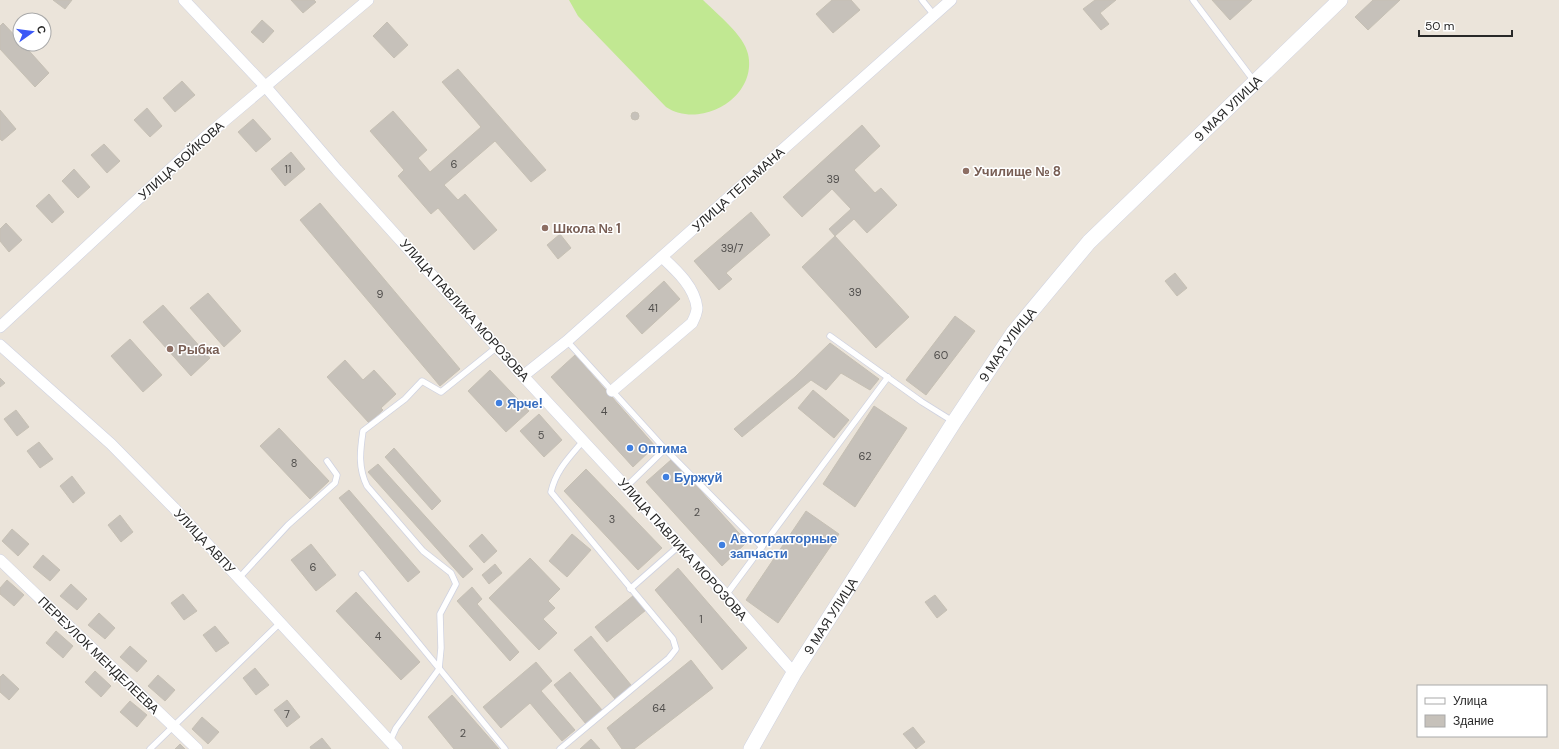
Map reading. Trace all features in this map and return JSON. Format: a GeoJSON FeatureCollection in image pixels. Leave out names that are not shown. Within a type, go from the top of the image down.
{"type":"FeatureCollection","features":[{"type":"Feature","properties":{"kind":"main road","name":"9 МАЯ УЛИЦА"},"geometry":{"type":"LineString","coordinates":[[751,749],[794,673],[954,422],[1014,332],[1089,242],[1340,0]]}},
{"type":"Feature","properties":{"kind":"street","name":"УЛИЦА ПАВЛИКА МОРОЗОВА"},"geometry":{"type":"LineString","coordinates":[[184,0],[265,86],[338,170],[523,376],[627,486],[726,595],[794,673]]}},
{"type":"Feature","properties":{"kind":"street","name":"УЛИЦА ВОЙКОВА"},"geometry":{"type":"LineString","coordinates":[[0,326],[204,138],[368,0]]}},
{"type":"Feature","properties":{"kind":"street","name":"УЛИЦА ТЕЛЬМАНА"},"geometry":{"type":"LineString","coordinates":[[523,376],[567,341],[951,0]]}},
{"type":"Feature","properties":{"kind":"street"},"geometry":{"type":"LineString","coordinates":[[612,391],[692,323],[697,309],[692,293],[679,274],[662,257]]}},
{"type":"Feature","properties":{"kind":"street","name":"УЛИЦА АВПУ"},"geometry":{"type":"LineString","coordinates":[[0,345],[111,444],[174,508],[394,745]]}},
{"type":"Feature","properties":{"kind":"street","name":"ПЕРЕУЛОК МЕНДЕЛЕЕВА"},"geometry":{"type":"LineString","coordinates":[[0,560],[198,749]]}},
{"type":"Feature","properties":{"kind":"lane"},"geometry":{"type":"LineString","coordinates":[[922,0],[934,15]]}},
{"type":"Feature","properties":{"kind":"lane"},"geometry":{"type":"LineString","coordinates":[[1193,0],[1255,82]]}},
{"type":"Feature","properties":{"kind":"lane"},"geometry":{"type":"LineString","coordinates":[[830,336],[954,422]]}},
{"type":"Feature","properties":{"kind":"lane"},"geometry":{"type":"LineString","coordinates":[[567,341],[665,449],[762,547]]}},
{"type":"Feature","properties":{"kind":"lane"},"geometry":{"type":"LineString","coordinates":[[394,745],[396,728],[439,669],[441,648],[440,614],[456,584],[451,573],[423,551],[367,486],[362,477],[359,459],[363,431],[405,399],[422,381],[441,392],[498,347]]}},
{"type":"Feature","properties":{"kind":"lane"},"geometry":{"type":"LineString","coordinates":[[726,595],[888,377]]}},
{"type":"Feature","properties":{"kind":"lane"},"geometry":{"type":"LineString","coordinates":[[560,749],[669,658],[676,649],[673,639],[551,492],[554,478],[563,464],[583,441]]}},
{"type":"Feature","properties":{"kind":"lane"},"geometry":{"type":"LineString","coordinates":[[627,486],[665,449]]}},
{"type":"Feature","properties":{"kind":"lane"},"geometry":{"type":"LineString","coordinates":[[239,578],[288,525],[335,483],[337,475],[327,460]]}},
{"type":"Feature","properties":{"kind":"lane"},"geometry":{"type":"LineString","coordinates":[[630,589],[680,545]]}},
{"type":"Feature","properties":{"kind":"lane"},"geometry":{"type":"LineString","coordinates":[[362,574],[505,749]]}},
{"type":"Feature","properties":{"kind":"lane"},"geometry":{"type":"LineString","coordinates":[[150,749],[280,623]]}},
{"type":"Feature","properties":{"kind":"green space"},"geometry":{"type":"Polygon","coordinates":[[[569,0],[703,0],[736,32],[745,47],[748,54],[749,70],[744,84],[736,96],[724,105],[710,112],[695,114],[680,113],[666,107],[578,16],[569,0]]]}},
{"type":"Feature","properties":{"kind":"building"},"geometry":{"type":"Polygon","coordinates":[[[53,0],[72,0],[65,9],[53,0]]]}},
{"type":"Feature","properties":{"kind":"building"},"geometry":{"type":"Polygon","coordinates":[[[291,0],[314,0],[316,2],[303,13],[291,0]]]}},
{"type":"Feature","properties":{"kind":"building"},"geometry":{"type":"Polygon","coordinates":[[[832,0],[851,0],[860,10],[833,33],[816,14],[832,0]]]}},
{"type":"Feature","properties":{"kind":"building"},"geometry":{"type":"Polygon","coordinates":[[[1095,0],[1116,0],[1100,13],[1109,24],[1101,30],[1083,9],[1095,0]]]}},
{"type":"Feature","properties":{"kind":"building"},"geometry":{"type":"Polygon","coordinates":[[[1212,0],[1252,0],[1230,20],[1212,0]]]}},
{"type":"Feature","properties":{"kind":"building"},"geometry":{"type":"Polygon","coordinates":[[[1373,0],[1400,0],[1368,30],[1355,17],[1373,0]]]}},
{"type":"Feature","properties":{"kind":"building"},"geometry":{"type":"Polygon","coordinates":[[[262,20],[274,31],[263,43],[251,32],[262,20]]]}},
{"type":"Feature","properties":{"kind":"building"},"geometry":{"type":"Polygon","coordinates":[[[387,22],[408,45],[394,58],[373,36],[387,22]]]}},
{"type":"Feature","properties":{"kind":"building"},"geometry":{"type":"Polygon","coordinates":[[[3,23],[12,33],[12,52],[30,52],[49,73],[35,87],[0,49],[0,26],[3,23]]]}},
{"type":"Feature","properties":{"kind":"building"},"geometry":{"type":"Polygon","coordinates":[[[458,69],[546,170],[531,182],[495,141],[444,185],[458,200],[465,194],[497,230],[474,250],[438,208],[431,214],[398,176],[404,170],[370,131],[393,111],[427,150],[418,158],[430,172],[481,127],[442,82],[458,69]]]}},
{"type":"Feature","properties":{"kind":"building"},"geometry":{"type":"Polygon","coordinates":[[[182,81],[195,95],[175,112],[163,98],[182,81]]]}},
{"type":"Feature","properties":{"kind":"building"},"geometry":{"type":"Polygon","coordinates":[[[147,108],[162,126],[150,137],[134,120],[147,108]]]}},
{"type":"Feature","properties":{"kind":"building"},"geometry":{"type":"Polygon","coordinates":[[[0,110],[16,129],[2,141],[0,139],[0,110]]]}},
{"type":"Feature","properties":{"kind":"building"},"geometry":{"type":"Polygon","coordinates":[[[633,112],[637,112],[639,116],[637,120],[633,120],[631,118],[631,114],[633,112]]]}},
{"type":"Feature","properties":{"kind":"building"},"geometry":{"type":"Polygon","coordinates":[[[253,119],[271,139],[256,152],[238,132],[253,119]]]}},
{"type":"Feature","properties":{"kind":"building"},"geometry":{"type":"Polygon","coordinates":[[[862,125],[880,146],[854,170],[875,193],[881,188],[897,205],[867,233],[854,219],[835,236],[829,229],[851,209],[832,189],[802,217],[783,197],[862,125]]]}},
{"type":"Feature","properties":{"kind":"building"},"geometry":{"type":"Polygon","coordinates":[[[104,144],[120,161],[107,173],[91,155],[104,144]]]}},
{"type":"Feature","properties":{"kind":"building"},"geometry":{"type":"Polygon","coordinates":[[[291,152],[305,169],[285,186],[271,169],[291,152]]]}},
{"type":"Feature","properties":{"kind":"building"},"geometry":{"type":"Polygon","coordinates":[[[74,169],[90,187],[78,198],[62,181],[74,169]]]}},
{"type":"Feature","properties":{"kind":"building"},"geometry":{"type":"Polygon","coordinates":[[[49,194],[64,212],[52,223],[36,206],[49,194]]]}},
{"type":"Feature","properties":{"kind":"building"},"geometry":{"type":"Polygon","coordinates":[[[320,203],[460,369],[440,386],[300,220],[320,203]]]}},
{"type":"Feature","properties":{"kind":"building"},"geometry":{"type":"Polygon","coordinates":[[[751,212],[770,235],[726,273],[732,279],[719,290],[694,261],[751,212]]]}},
{"type":"Feature","properties":{"kind":"building"},"geometry":{"type":"Polygon","coordinates":[[[6,223],[22,240],[9,252],[0,241],[0,229],[6,223]]]}},
{"type":"Feature","properties":{"kind":"building"},"geometry":{"type":"Polygon","coordinates":[[[560,234],[571,248],[558,259],[547,245],[560,234]]]}},
{"type":"Feature","properties":{"kind":"building"},"geometry":{"type":"Polygon","coordinates":[[[835,236],[909,317],[876,348],[802,267],[835,236]]]}},
{"type":"Feature","properties":{"kind":"building"},"geometry":{"type":"Polygon","coordinates":[[[1175,273],[1187,288],[1177,296],[1165,281],[1175,273]]]}},
{"type":"Feature","properties":{"kind":"building"},"geometry":{"type":"Polygon","coordinates":[[[664,281],[680,299],[642,334],[626,316],[664,281]]]}},
{"type":"Feature","properties":{"kind":"building"},"geometry":{"type":"Polygon","coordinates":[[[208,293],[241,331],[224,347],[190,308],[208,293]]]}},
{"type":"Feature","properties":{"kind":"building"},"geometry":{"type":"Polygon","coordinates":[[[163,305],[210,358],[191,376],[143,322],[163,305]]]}},
{"type":"Feature","properties":{"kind":"building"},"geometry":{"type":"Polygon","coordinates":[[[955,316],[975,331],[926,395],[906,380],[955,316]]]}},
{"type":"Feature","properties":{"kind":"building"},"geometry":{"type":"Polygon","coordinates":[[[130,339],[162,375],[143,392],[111,356],[130,339]]]}},
{"type":"Feature","properties":{"kind":"building"},"geometry":{"type":"Polygon","coordinates":[[[830,343],[879,379],[870,390],[841,373],[826,390],[811,380],[742,437],[734,429],[795,377],[830,343]]]}},
{"type":"Feature","properties":{"kind":"building"},"geometry":{"type":"Polygon","coordinates":[[[575,355],[655,446],[633,467],[551,377],[575,355]]]}},
{"type":"Feature","properties":{"kind":"building"},"geometry":{"type":"Polygon","coordinates":[[[345,360],[363,380],[374,370],[396,394],[381,408],[383,410],[369,423],[327,377],[345,360]]]}},
{"type":"Feature","properties":{"kind":"building"},"geometry":{"type":"Polygon","coordinates":[[[490,370],[529,411],[506,432],[468,391],[490,370]]]}},
{"type":"Feature","properties":{"kind":"building"},"geometry":{"type":"Polygon","coordinates":[[[0,378],[5,383],[0,387],[0,378]]]}},
{"type":"Feature","properties":{"kind":"building"},"geometry":{"type":"Polygon","coordinates":[[[813,390],[849,420],[834,438],[798,408],[813,390]]]}},
{"type":"Feature","properties":{"kind":"building"},"geometry":{"type":"Polygon","coordinates":[[[874,406],[907,428],[855,507],[823,484],[874,406]]]}},
{"type":"Feature","properties":{"kind":"building"},"geometry":{"type":"Polygon","coordinates":[[[16,410],[29,427],[17,436],[4,419],[16,410]]]}},
{"type":"Feature","properties":{"kind":"building"},"geometry":{"type":"Polygon","coordinates":[[[539,414],[562,440],[544,457],[520,431],[539,414]]]}},
{"type":"Feature","properties":{"kind":"building"},"geometry":{"type":"Polygon","coordinates":[[[279,428],[329,481],[310,499],[260,446],[279,428]]]}},
{"type":"Feature","properties":{"kind":"building"},"geometry":{"type":"Polygon","coordinates":[[[39,442],[53,459],[40,468],[27,451],[39,442]]]}},
{"type":"Feature","properties":{"kind":"building"},"geometry":{"type":"Polygon","coordinates":[[[394,448],[441,501],[432,510],[385,457],[394,448]]]}},
{"type":"Feature","properties":{"kind":"building"},"geometry":{"type":"Polygon","coordinates":[[[672,459],[747,542],[722,566],[646,482],[672,459]]]}},
{"type":"Feature","properties":{"kind":"building"},"geometry":{"type":"Polygon","coordinates":[[[378,464],[473,569],[463,578],[368,472],[378,464]]]}},
{"type":"Feature","properties":{"kind":"building"},"geometry":{"type":"Polygon","coordinates":[[[586,469],[662,548],[638,570],[564,491],[586,469]]]}},
{"type":"Feature","properties":{"kind":"building"},"geometry":{"type":"Polygon","coordinates":[[[72,476],[85,493],[73,503],[60,486],[72,476]]]}},
{"type":"Feature","properties":{"kind":"building"},"geometry":{"type":"Polygon","coordinates":[[[349,490],[420,572],[408,582],[339,498],[349,490]]]}},
{"type":"Feature","properties":{"kind":"building"},"geometry":{"type":"Polygon","coordinates":[[[806,511],[839,534],[778,623],[746,600],[806,511]]]}},
{"type":"Feature","properties":{"kind":"building"},"geometry":{"type":"Polygon","coordinates":[[[120,515],[133,532],[121,542],[108,525],[120,515]]]}},
{"type":"Feature","properties":{"kind":"building"},"geometry":{"type":"Polygon","coordinates":[[[12,529],[29,544],[18,556],[2,541],[12,529]]]}},
{"type":"Feature","properties":{"kind":"building"},"geometry":{"type":"Polygon","coordinates":[[[482,534],[497,551],[484,563],[469,546],[482,534]]]}},
{"type":"Feature","properties":{"kind":"building"},"geometry":{"type":"Polygon","coordinates":[[[572,534],[591,550],[567,577],[549,561],[572,534]]]}},
{"type":"Feature","properties":{"kind":"building"},"geometry":{"type":"Polygon","coordinates":[[[311,544],[336,575],[316,591],[291,560],[311,544]]]}},
{"type":"Feature","properties":{"kind":"building"},"geometry":{"type":"Polygon","coordinates":[[[43,555],[60,570],[50,581],[33,567],[43,555]]]}},
{"type":"Feature","properties":{"kind":"building"},"geometry":{"type":"Polygon","coordinates":[[[530,558],[560,589],[548,601],[555,608],[543,619],[557,633],[539,650],[489,598],[530,558]]]}},
{"type":"Feature","properties":{"kind":"building"},"geometry":{"type":"Polygon","coordinates":[[[495,564],[502,573],[489,584],[482,575],[495,564]]]}},
{"type":"Feature","properties":{"kind":"building"},"geometry":{"type":"Polygon","coordinates":[[[678,568],[747,648],[722,670],[655,590],[678,568]]]}},
{"type":"Feature","properties":{"kind":"building"},"geometry":{"type":"Polygon","coordinates":[[[7,580],[24,595],[14,606],[0,594],[0,588],[7,580]]]}},
{"type":"Feature","properties":{"kind":"building"},"geometry":{"type":"Polygon","coordinates":[[[71,584],[87,599],[77,610],[60,596],[71,584]]]}},
{"type":"Feature","properties":{"kind":"building"},"geometry":{"type":"Polygon","coordinates":[[[472,587],[482,599],[477,604],[519,652],[510,661],[457,601],[472,587]]]}},
{"type":"Feature","properties":{"kind":"building"},"geometry":{"type":"Polygon","coordinates":[[[356,592],[420,662],[401,680],[336,611],[356,592]]]}},
{"type":"Feature","properties":{"kind":"building"},"geometry":{"type":"Polygon","coordinates":[[[183,594],[197,611],[184,620],[171,603],[183,594]]]}},
{"type":"Feature","properties":{"kind":"building"},"geometry":{"type":"Polygon","coordinates":[[[634,595],[646,610],[607,642],[595,627],[634,595]]]}},
{"type":"Feature","properties":{"kind":"building"},"geometry":{"type":"Polygon","coordinates":[[[935,595],[947,610],[937,618],[925,602],[935,595]]]}},
{"type":"Feature","properties":{"kind":"building"},"geometry":{"type":"Polygon","coordinates":[[[99,613],[115,628],[105,639],[88,625],[99,613]]]}},
{"type":"Feature","properties":{"kind":"building"},"geometry":{"type":"Polygon","coordinates":[[[215,626],[229,643],[216,652],[203,635],[215,626]]]}},
{"type":"Feature","properties":{"kind":"building"},"geometry":{"type":"Polygon","coordinates":[[[56,631],[73,646],[63,658],[46,643],[56,631]]]}},
{"type":"Feature","properties":{"kind":"building"},"geometry":{"type":"Polygon","coordinates":[[[591,636],[631,685],[615,699],[574,650],[591,636]]]}},
{"type":"Feature","properties":{"kind":"building"},"geometry":{"type":"Polygon","coordinates":[[[130,646],[147,661],[137,672],[120,657],[130,646]]]}},
{"type":"Feature","properties":{"kind":"building"},"geometry":{"type":"Polygon","coordinates":[[[691,660],[713,688],[634,749],[622,749],[607,728],[691,660]]]}},
{"type":"Feature","properties":{"kind":"building"},"geometry":{"type":"Polygon","coordinates":[[[536,662],[552,681],[541,691],[575,730],[562,741],[530,703],[501,728],[483,707],[536,662]]]}},
{"type":"Feature","properties":{"kind":"building"},"geometry":{"type":"Polygon","coordinates":[[[255,668],[269,685],[256,695],[243,678],[255,668]]]}},
{"type":"Feature","properties":{"kind":"building"},"geometry":{"type":"Polygon","coordinates":[[[95,671],[111,686],[101,697],[85,682],[95,671]]]}},
{"type":"Feature","properties":{"kind":"building"},"geometry":{"type":"Polygon","coordinates":[[[570,672],[602,710],[586,724],[554,685],[570,672]]]}},
{"type":"Feature","properties":{"kind":"building"},"geometry":{"type":"Polygon","coordinates":[[[3,674],[19,689],[9,700],[0,692],[0,677],[3,674]]]}},
{"type":"Feature","properties":{"kind":"building"},"geometry":{"type":"Polygon","coordinates":[[[158,675],[175,690],[165,701],[148,686],[158,675]]]}},
{"type":"Feature","properties":{"kind":"building"},"geometry":{"type":"Polygon","coordinates":[[[452,695],[499,749],[454,749],[428,717],[452,695]]]}},
{"type":"Feature","properties":{"kind":"building"},"geometry":{"type":"Polygon","coordinates":[[[287,700],[300,717],[287,727],[274,710],[287,700]]]}},
{"type":"Feature","properties":{"kind":"building"},"geometry":{"type":"Polygon","coordinates":[[[130,701],[147,715],[137,727],[120,712],[130,701]]]}},
{"type":"Feature","properties":{"kind":"building"},"geometry":{"type":"Polygon","coordinates":[[[202,717],[219,732],[208,744],[192,729],[202,717]]]}},
{"type":"Feature","properties":{"kind":"building"},"geometry":{"type":"Polygon","coordinates":[[[913,727],[925,742],[916,749],[903,734],[913,727]]]}},
{"type":"Feature","properties":{"kind":"building"},"geometry":{"type":"Polygon","coordinates":[[[322,738],[331,749],[311,749],[310,747],[322,738]]]}},
{"type":"Feature","properties":{"kind":"building"},"geometry":{"type":"Polygon","coordinates":[[[591,739],[600,749],[580,749],[591,739]]]}},
{"type":"Feature","properties":{"kind":"building"},"geometry":{"type":"Polygon","coordinates":[[[180,744],[185,749],[175,749],[180,744]]]}},
{"type":"Feature","properties":{"kind":"place","name":"Училище № 8"},"geometry":{"type":"Point","coordinates":[966,171]}},
{"type":"Feature","properties":{"kind":"place","name":"Школа № 1"},"geometry":{"type":"Point","coordinates":[545,228]}},
{"type":"Feature","properties":{"kind":"place","name":"Рыбка"},"geometry":{"type":"Point","coordinates":[170,349]}},
{"type":"Feature","properties":{"kind":"place","name":"Ярче!"},"geometry":{"type":"Point","coordinates":[499,403]}},
{"type":"Feature","properties":{"kind":"place","name":"Оптима"},"geometry":{"type":"Point","coordinates":[630,448]}},
{"type":"Feature","properties":{"kind":"place","name":"Буржуй"},"geometry":{"type":"Point","coordinates":[666,477]}},
{"type":"Feature","properties":{"kind":"place","name":"Автотракторные запчасти"},"geometry":{"type":"Point","coordinates":[722,545]}}]}
